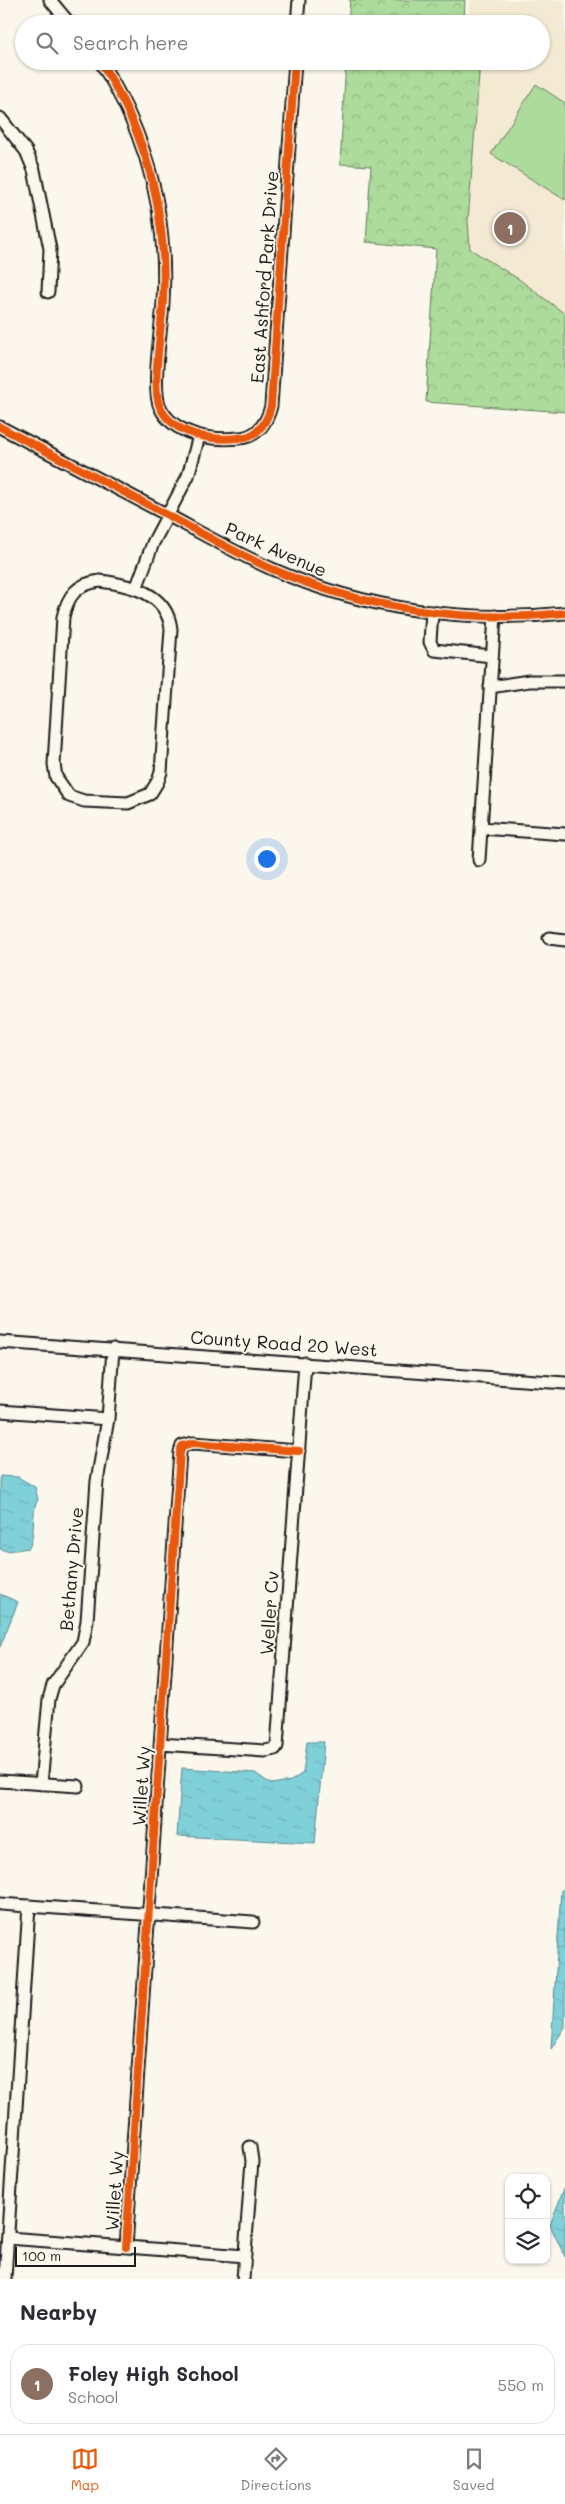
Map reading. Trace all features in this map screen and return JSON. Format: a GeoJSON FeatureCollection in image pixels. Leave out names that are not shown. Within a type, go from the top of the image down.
{"type":"FeatureCollection","features":[{"type":"Feature","properties":{"kind":"street"},"geometry":{"type":"LineString","coordinates":[[50,0],[62,15]]}},
{"type":"Feature","properties":{"kind":"street"},"geometry":{"type":"LineString","coordinates":[[298,15],[299,0]]}},
{"type":"Feature","properties":{"kind":"street","name":"East Ashford Park Drive"},"geometry":{"type":"LineString","coordinates":[[105,70],[133,119],[144,149],[160,216],[164,276],[157,390],[159,406],[166,417],[177,426],[199,436],[230,439],[251,435],[263,425],[271,406],[294,70]]}},
{"type":"Feature","properties":{"kind":"street"},"geometry":{"type":"LineString","coordinates":[[0,118],[26,151],[34,170],[50,249],[48,292]]}},
{"type":"Feature","properties":{"kind":"street","name":"Park Avenue"},"geometry":{"type":"LineString","coordinates":[[0,427],[245,556],[311,584],[352,597],[432,612],[495,616],[565,613]]}},
{"type":"Feature","properties":{"kind":"street"},"geometry":{"type":"LineString","coordinates":[[136,589],[149,551],[188,476],[199,436]]}},
{"type":"Feature","properties":{"kind":"street"},"geometry":{"type":"LineString","coordinates":[[100,581],[122,584],[136,589],[163,604],[170,618],[171,629],[162,772],[153,798],[128,803],[93,801],[69,796],[59,791],[54,764],[63,617],[66,602],[76,584],[100,581]]}},
{"type":"Feature","properties":{"kind":"street"},"geometry":{"type":"LineString","coordinates":[[432,612],[430,642],[434,650],[492,656]]}},
{"type":"Feature","properties":{"kind":"street"},"geometry":{"type":"LineString","coordinates":[[479,860],[495,616]]}},
{"type":"Feature","properties":{"kind":"street"},"geometry":{"type":"LineString","coordinates":[[490,686],[529,681],[565,681]]}},
{"type":"Feature","properties":{"kind":"street"},"geometry":{"type":"LineString","coordinates":[[481,828],[565,834]]}},
{"type":"Feature","properties":{"kind":"street"},"geometry":{"type":"LineString","coordinates":[[549,938],[565,940]]}},
{"type":"Feature","properties":{"kind":"street","name":"County Road 20 West"},"geometry":{"type":"LineString","coordinates":[[0,1342],[565,1383]]}},
{"type":"Feature","properties":{"kind":"street","name":"Bethany Drive"},"geometry":{"type":"LineString","coordinates":[[41,1784],[48,1699],[53,1684],[83,1642],[87,1621],[97,1481],[108,1419],[113,1349]]}},
{"type":"Feature","properties":{"kind":"street","name":"Weller Cv"},"geometry":{"type":"LineString","coordinates":[[160,1744],[265,1751],[275,1749],[277,1746],[306,1364]]}},
{"type":"Feature","properties":{"kind":"street"},"geometry":{"type":"LineString","coordinates":[[0,1411],[108,1419]]}},
{"type":"Feature","properties":{"kind":"street","name":"Willet Wy"},"geometry":{"type":"LineString","coordinates":[[126,2247],[179,1458],[182,1446],[193,1443],[299,1451]]}},
{"type":"Feature","properties":{"kind":"street"},"geometry":{"type":"LineString","coordinates":[[0,1781],[78,1786]]}},
{"type":"Feature","properties":{"kind":"street"},"geometry":{"type":"LineString","coordinates":[[0,1904],[253,1922]]}},
{"type":"Feature","properties":{"kind":"street"},"geometry":{"type":"LineString","coordinates":[[5,2279],[30,1906]]}},
{"type":"Feature","properties":{"kind":"street"},"geometry":{"type":"LineString","coordinates":[[243,2279],[252,2162],[250,2147]]}},
{"type":"Feature","properties":{"kind":"street"},"geometry":{"type":"LineString","coordinates":[[8,2238],[245,2256]]}},
{"type":"Feature","properties":{"kind":"shaded area"},"geometry":{"type":"Polygon","coordinates":[[[470,0],[565,0],[565,401],[443,395],[465,70],[550,70],[550,15],[469,15],[470,0]]]}},
{"type":"Feature","properties":{"kind":"green space"},"geometry":{"type":"Polygon","coordinates":[[[350,0],[465,0],[464,15],[349,15],[350,0]]]}},
{"type":"Feature","properties":{"kind":"green space"},"geometry":{"type":"Polygon","coordinates":[[[345,70],[479,70],[468,221],[470,249],[520,280],[565,314],[565,412],[426,402],[436,249],[366,242],[371,166],[340,164],[345,70]]]}},
{"type":"Feature","properties":{"kind":"green space"},"geometry":{"type":"Polygon","coordinates":[[[536,84],[565,103],[565,200],[491,154],[536,84]]]}},
{"type":"Feature","properties":{"kind":"water"},"geometry":{"type":"Polygon","coordinates":[[[0,1476],[18,1477],[35,1487],[38,1500],[29,1548],[7,1551],[0,1549],[0,1476]]]}},
{"type":"Feature","properties":{"kind":"water"},"geometry":{"type":"Polygon","coordinates":[[[0,1594],[18,1602],[0,1647],[0,1594]]]}},
{"type":"Feature","properties":{"kind":"water"},"geometry":{"type":"Polygon","coordinates":[[[307,1742],[324,1742],[315,1843],[177,1836],[182,1768],[255,1773],[271,1784],[291,1781],[303,1773],[307,1742]]]}},
{"type":"Feature","properties":{"kind":"water"},"geometry":{"type":"Polygon","coordinates":[[[561,1890],[565,1890],[565,2027],[551,2049],[561,1890]]]}},
{"type":"Feature","properties":{"kind":"water"},"geometry":{"type":"Polygon","coordinates":[[[565,2186],[565,2257],[550,2225],[565,2186]]]}},
{"type":"Feature","properties":{"kind":"cycle path"},"geometry":{"type":"LineString","coordinates":[[105,70],[130,117],[142,146],[158,207],[164,270],[157,372],[160,407],[174,424],[184,430],[206,437],[228,439],[246,437],[256,432],[267,418],[271,406],[294,70]]}},
{"type":"Feature","properties":{"kind":"cycle path"},"geometry":{"type":"LineString","coordinates":[[0,427],[243,555],[307,583],[342,594],[416,610],[491,616],[565,613]]}},
{"type":"Feature","properties":{"kind":"cycle path"},"geometry":{"type":"LineString","coordinates":[[126,2247],[180,1452],[182,1446],[193,1443],[299,1451]]}},
{"type":"Feature","properties":{"kind":"place","name":"Foley High School"},"geometry":{"type":"Point","coordinates":[510,228]}}]}
